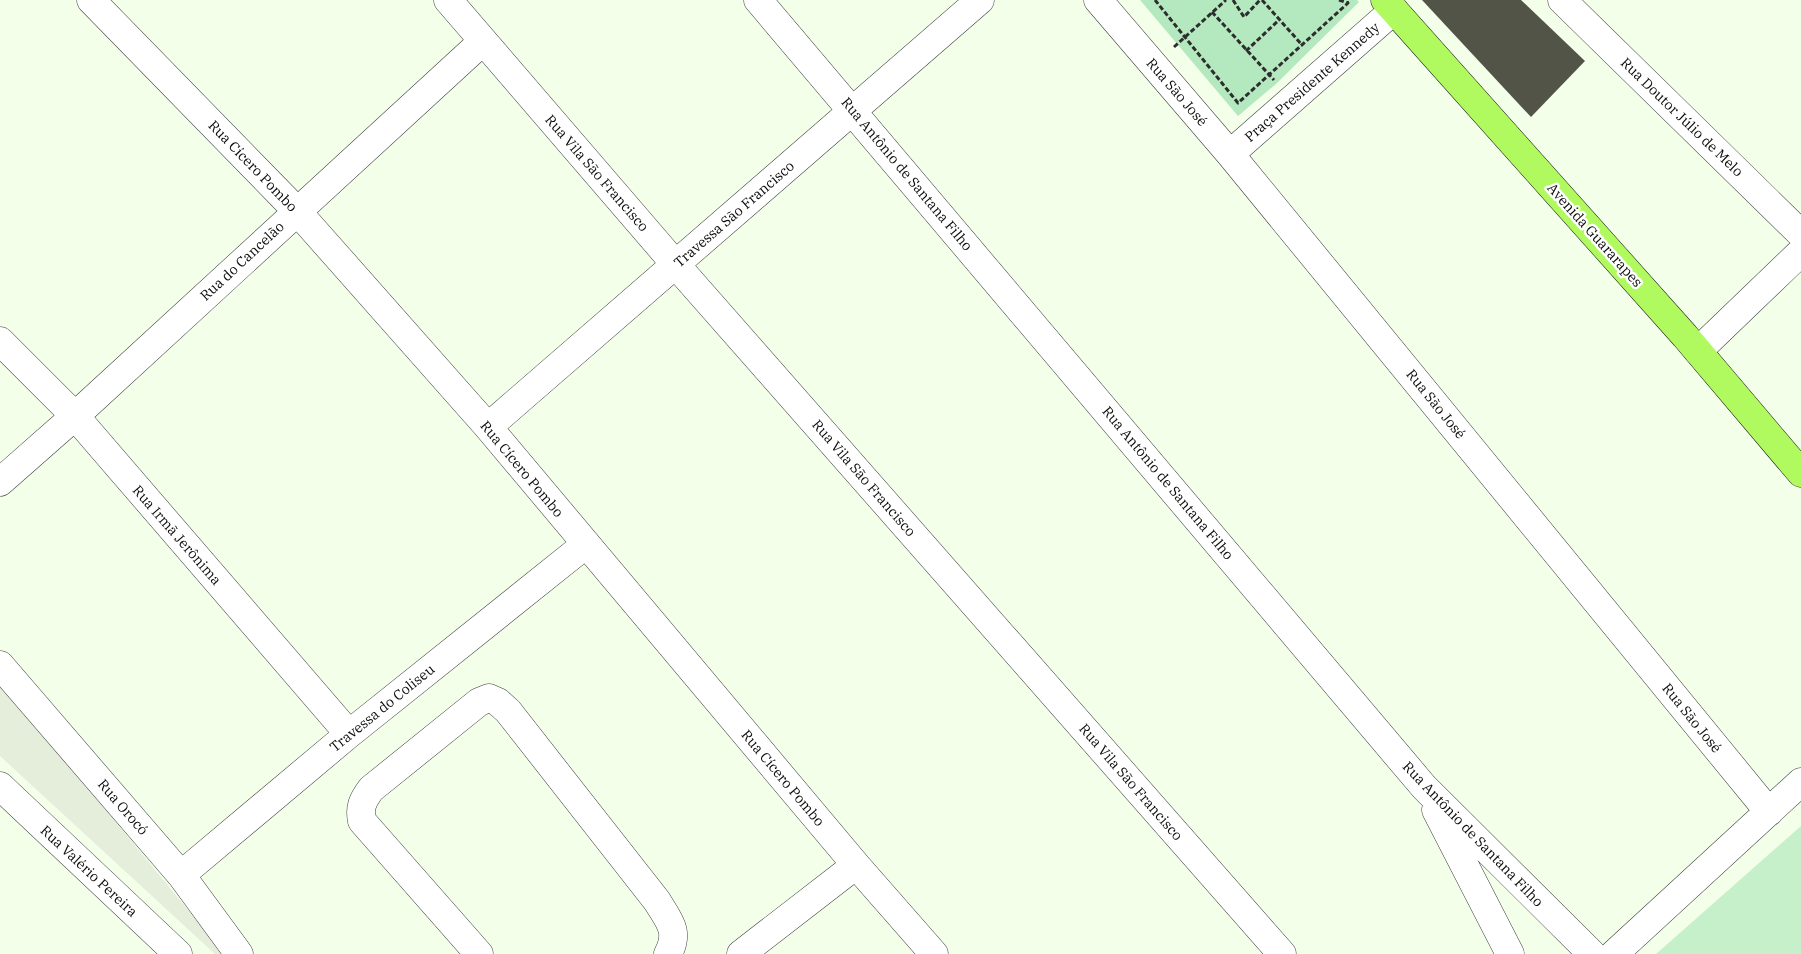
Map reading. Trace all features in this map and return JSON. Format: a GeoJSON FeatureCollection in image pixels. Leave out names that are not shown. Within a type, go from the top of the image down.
{"type":"FeatureCollection","features":[{"type":"Feature","properties":{"kind":"main road","name":"Avenida Guararapes"},"geometry":{"type":"LineString","coordinates":[[1390,5],[1698,351],[1801,473]]}},
{"type":"Feature","properties":{"kind":"street","name":"Rua Cícero Pombo"},"geometry":{"type":"LineString","coordinates":[[91,0],[296,210],[488,427],[585,545],[856,865],[934,954]]}},
{"type":"Feature","properties":{"kind":"street","name":"Rua Vila São Francisco"},"geometry":{"type":"LineString","coordinates":[[448,0],[676,265],[1282,954]]}},
{"type":"Feature","properties":{"kind":"street","name":"Rua Antônio de Santana Filho"},"geometry":{"type":"LineString","coordinates":[[758,0],[854,111],[1424,787],[1592,954]]}},
{"type":"Feature","properties":{"kind":"street","name":"Travessa São Francisco"},"geometry":{"type":"LineString","coordinates":[[488,427],[980,0]]}},
{"type":"Feature","properties":{"kind":"street","name":"Rua São José"},"geometry":{"type":"LineString","coordinates":[[1098,0],[1230,154],[1769,812]]}},
{"type":"Feature","properties":{"kind":"street","name":"Rua Doutor Júlio de Melo"},"geometry":{"type":"LineString","coordinates":[[1562,0],[1801,234]]}},
{"type":"Feature","properties":{"kind":"street","name":"Praça Presidente Kennedy"},"geometry":{"type":"LineString","coordinates":[[1230,154],[1390,5]]}},
{"type":"Feature","properties":{"kind":"street","name":"Rua do Cancelão"},"geometry":{"type":"LineString","coordinates":[[0,482],[75,416],[296,210],[483,41]]}},
{"type":"Feature","properties":{"kind":"street"},"geometry":{"type":"LineString","coordinates":[[1698,351],[1801,252]]}},
{"type":"Feature","properties":{"kind":"street","name":"Rua Irmã Jerônima"},"geometry":{"type":"LineString","coordinates":[[0,341],[75,416],[349,734]]}},
{"type":"Feature","properties":{"kind":"street","name":"Travessa do Coliseu"},"geometry":{"type":"LineString","coordinates":[[181,875],[349,734],[585,545]]}},
{"type":"Feature","properties":{"kind":"street","name":"Rua Orocó"},"geometry":{"type":"LineString","coordinates":[[0,665],[181,875],[239,954]]}},
{"type":"Feature","properties":{"kind":"street"},"geometry":{"type":"LineString","coordinates":[[479,954],[362,821],[360,811],[362,801],[371,789],[479,702],[489,698],[498,702],[508,711],[657,901],[672,927],[674,938],[668,954]]}},
{"type":"Feature","properties":{"kind":"street"},"geometry":{"type":"LineString","coordinates":[[1614,954],[1801,782]]}},
{"type":"Feature","properties":{"kind":"street","name":"Rua Valério Pereira"},"geometry":{"type":"LineString","coordinates":[[0,786],[178,954]]}},
{"type":"Feature","properties":{"kind":"street"},"geometry":{"type":"LineString","coordinates":[[1424,787],[1510,954]]}},
{"type":"Feature","properties":{"kind":"street"},"geometry":{"type":"LineString","coordinates":[[741,954],[856,865]]}},
{"type":"Feature","properties":{"kind":"path"},"geometry":{"type":"LineString","coordinates":[[1154,0],[1238,103],[1302,46],[1347,2]]}},
{"type":"Feature","properties":{"kind":"path"},"geometry":{"type":"LineString","coordinates":[[1184,38],[1226,0]]}},
{"type":"Feature","properties":{"kind":"path"},"geometry":{"type":"LineString","coordinates":[[1232,0],[1244,16],[1261,0],[1280,19],[1302,46]]}},
{"type":"Feature","properties":{"kind":"path"},"geometry":{"type":"LineString","coordinates":[[1339,0],[1347,2]]}},
{"type":"Feature","properties":{"kind":"path"},"geometry":{"type":"LineString","coordinates":[[1212,12],[1269,75]]}},
{"type":"Feature","properties":{"kind":"path"},"geometry":{"type":"LineString","coordinates":[[1246,51],[1280,19]]}},
{"type":"Feature","properties":{"kind":"green space"},"geometry":{"type":"Polygon","coordinates":[[[1140,0],[1357,0],[1359,2],[1276,84],[1238,116],[1140,0]]]}},
{"type":"Feature","properties":{"kind":"green space"},"geometry":{"type":"Polygon","coordinates":[[[1801,826],[1801,954],[1656,954],[1801,826]]]}},
{"type":"Feature","properties":{"kind":"shaded area"},"geometry":{"type":"Polygon","coordinates":[[[0,681],[224,954],[215,954],[0,756],[0,681]]]}},
{"type":"Feature","properties":{"kind":"building"},"geometry":{"type":"Polygon","coordinates":[[[1422,0],[1521,0],[1585,61],[1531,117],[1422,0]]]}}]}
